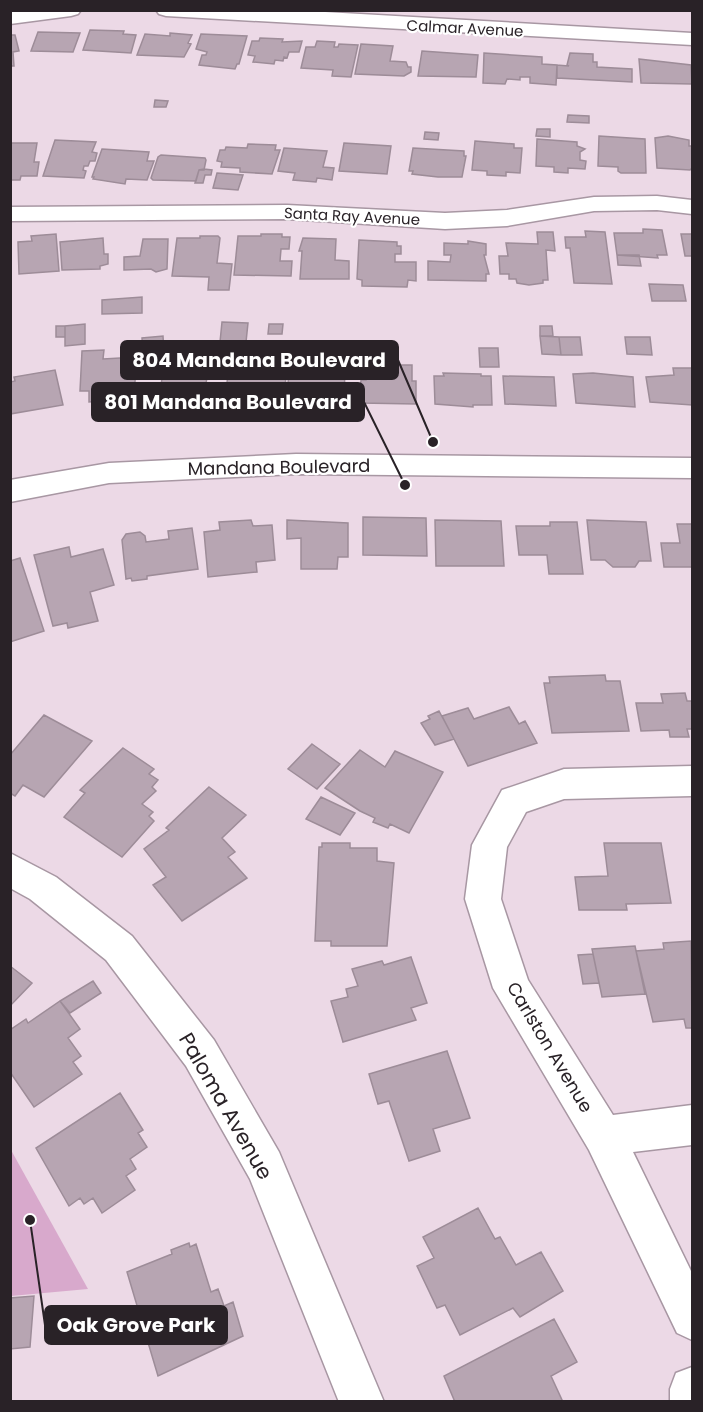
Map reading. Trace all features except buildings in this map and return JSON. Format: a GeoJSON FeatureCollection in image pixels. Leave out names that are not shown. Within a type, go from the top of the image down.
{"type":"FeatureCollection","features":[{"type":"Feature","properties":{"kind":"street"},"geometry":{"type":"LineString","coordinates":[[10,18],[71,10]]}},
{"type":"Feature","properties":{"kind":"street","name":"Calmar Avenue"},"geometry":{"type":"LineString","coordinates":[[166,10],[693,39]]}},
{"type":"Feature","properties":{"kind":"street","name":"Santa Ray Avenue"},"geometry":{"type":"LineString","coordinates":[[10,214],[287,212],[445,221],[507,218],[594,204],[657,203],[693,207]]}},
{"type":"Feature","properties":{"kind":"street","name":"Mandana Boulevard"},"geometry":{"type":"LineString","coordinates":[[10,491],[109,473],[296,464],[693,468]]}},
{"type":"Feature","properties":{"kind":"street","name":"Carlston Avenue"},"geometry":{"type":"LineString","coordinates":[[693,781],[564,784],[514,801],[490,845],[483,899],[512,988],[603,1136],[693,1318]]}},
{"type":"Feature","properties":{"kind":"street","name":"Paloma Avenue"},"geometry":{"type":"LineString","coordinates":[[10,869],[43,888],[119,948],[200,1053],[265,1166],[336,1345],[362,1401]]}},
{"type":"Feature","properties":{"kind":"street"},"geometry":{"type":"LineString","coordinates":[[603,1136],[693,1125]]}},
{"type":"Feature","properties":{"kind":"street"},"geometry":{"type":"LineString","coordinates":[[692,1401],[693,1389]]}},
{"type":"Feature","properties":{"kind":"shaded area"},"geometry":{"type":"Polygon","coordinates":[[[11,1150],[88,1289],[11,1296],[11,1150]]]}},
{"type":"Feature","properties":{"kind":"place","name":"804 Mandana Boulevard"},"geometry":{"type":"Point","coordinates":[433,442]}},
{"type":"Feature","properties":{"kind":"place","name":"801 Mandana Boulevard"},"geometry":{"type":"Point","coordinates":[405,485]}},
{"type":"Feature","properties":{"kind":"place","name":"Oak Grove Park"},"geometry":{"type":"Point","coordinates":[30,1220]}}]}
